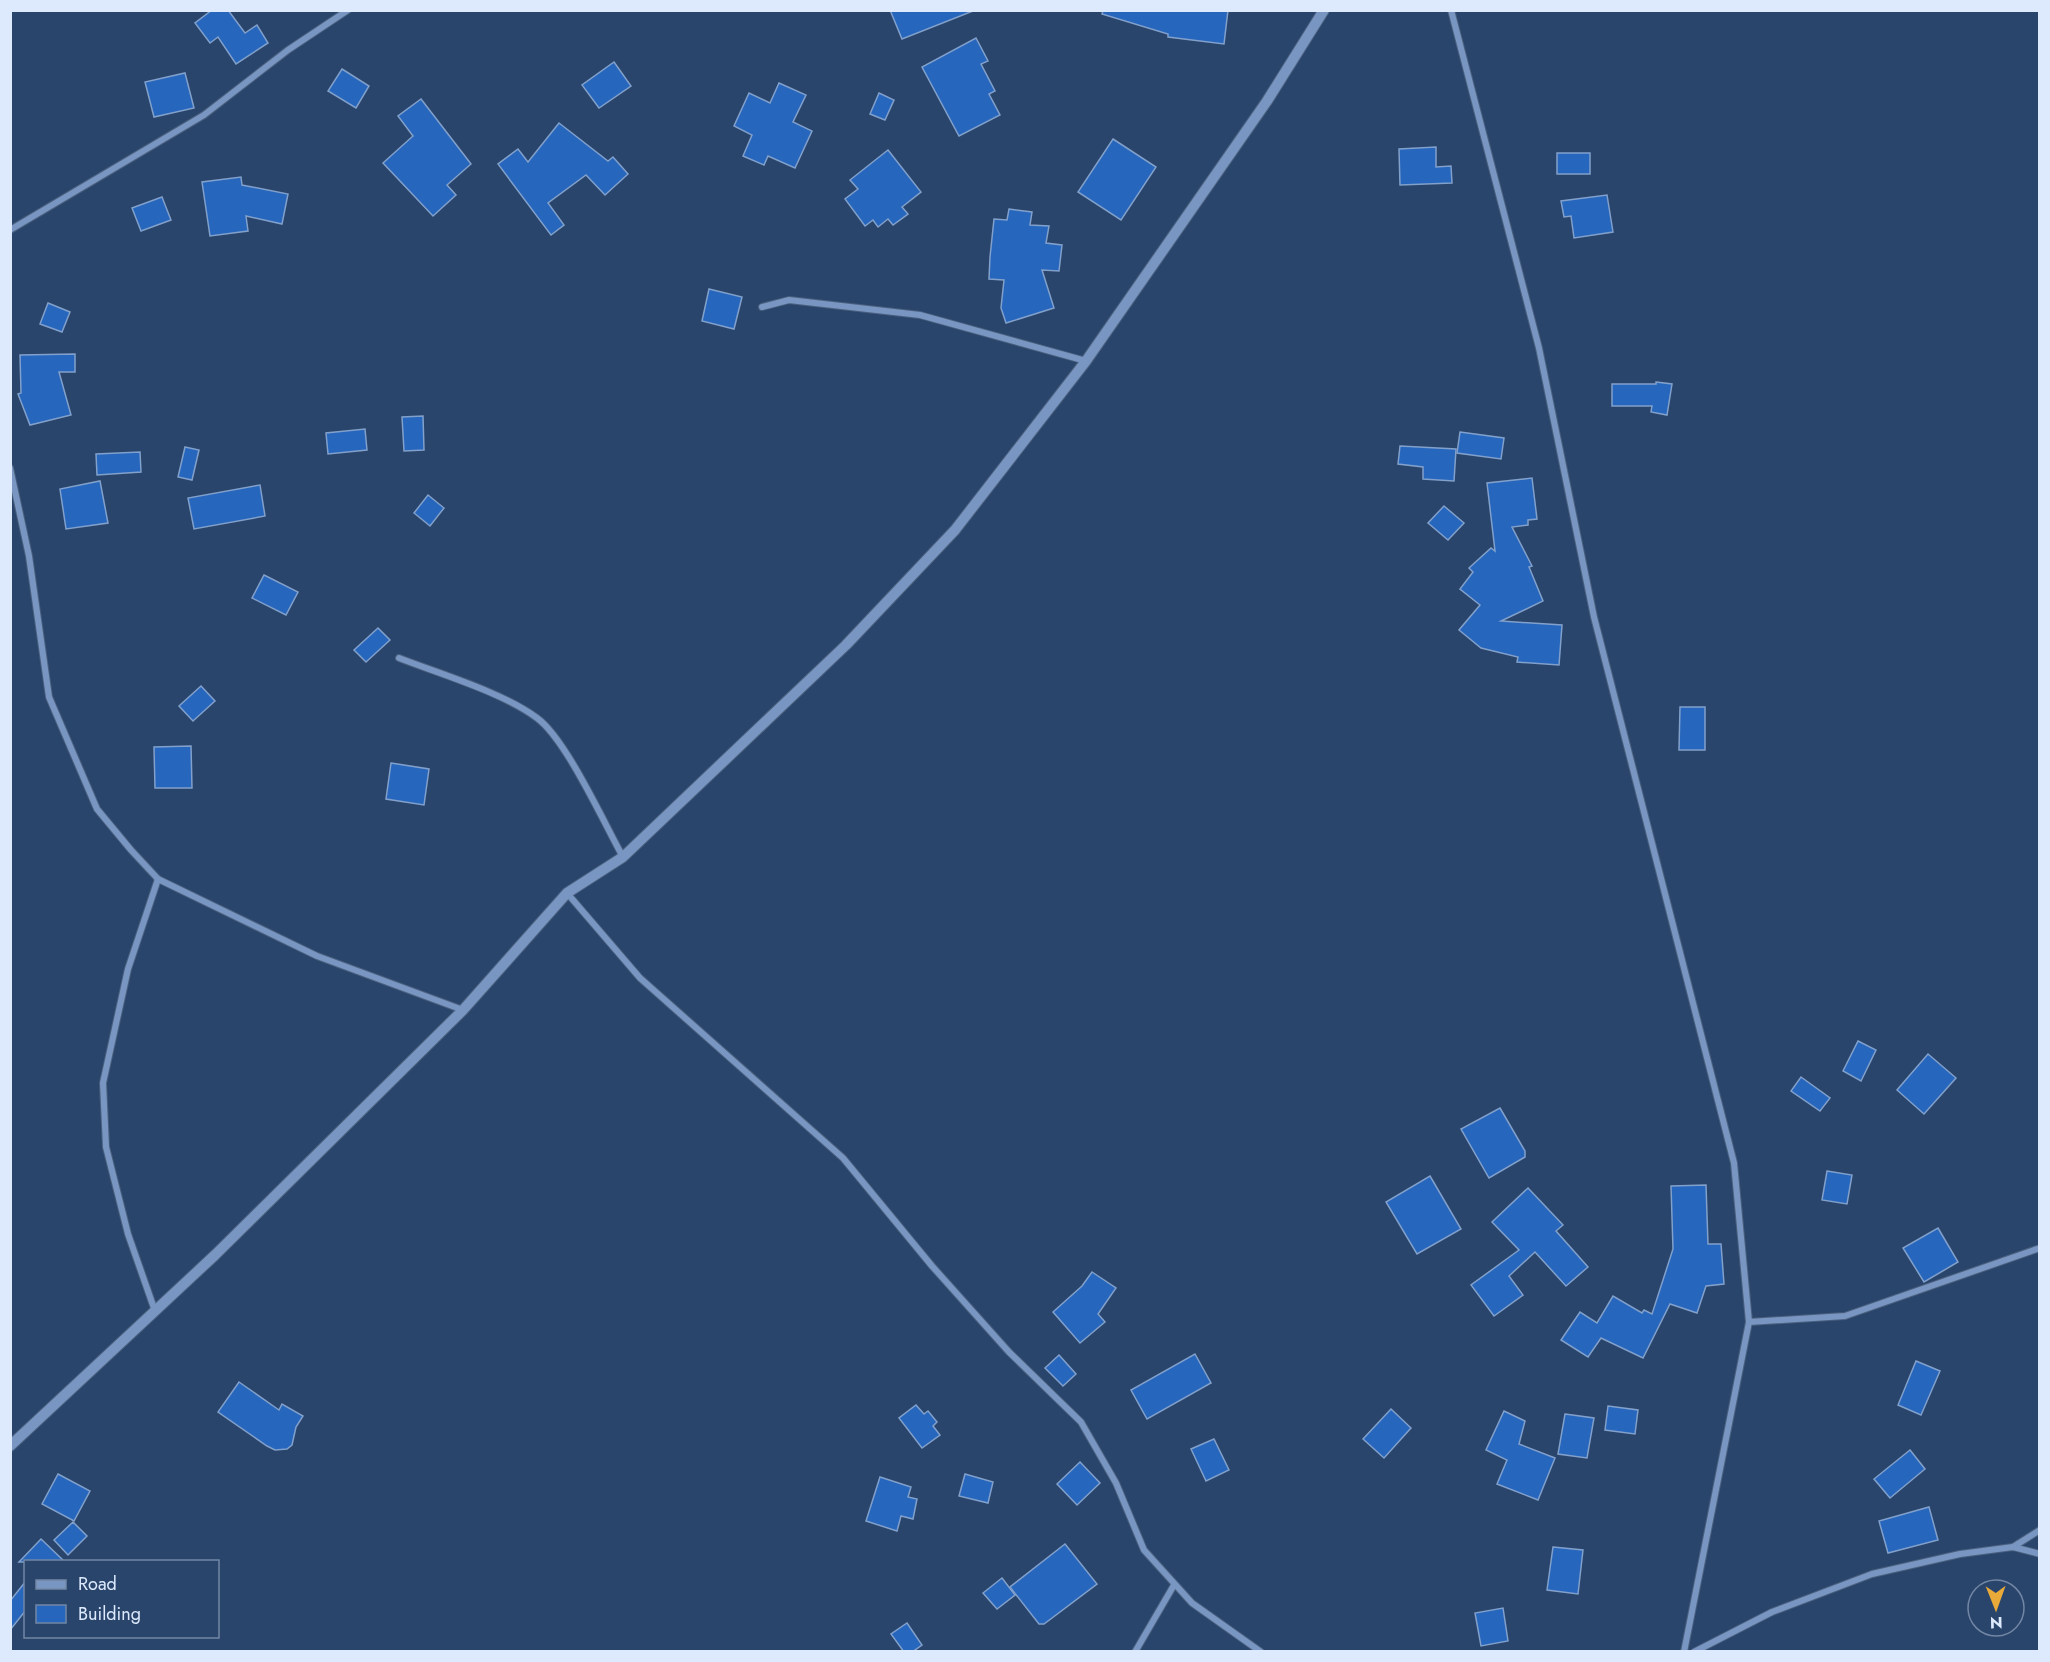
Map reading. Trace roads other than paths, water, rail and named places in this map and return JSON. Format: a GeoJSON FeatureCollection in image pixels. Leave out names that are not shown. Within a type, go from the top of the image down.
{"type":"FeatureCollection","features":[{"type":"Feature","properties":{"kind":"street"},"geometry":{"type":"LineString","coordinates":[[10,230],[204,115],[288,50],[348,10]]}},
{"type":"Feature","properties":{"kind":"street"},"geometry":{"type":"LineString","coordinates":[[10,1446],[155,1311],[463,1010],[567,893],[623,857],[846,645],[955,530],[1086,361],[1267,101],[1324,10]]}},
{"type":"Feature","properties":{"kind":"street"},"geometry":{"type":"LineString","coordinates":[[1451,10],[1539,348],[1592,607],[1734,1162],[1749,1322],[1684,1652]]}},
{"type":"Feature","properties":{"kind":"street"},"geometry":{"type":"LineString","coordinates":[[762,307],[789,300],[920,315],[1086,361]]}},
{"type":"Feature","properties":{"kind":"street"},"geometry":{"type":"LineString","coordinates":[[10,468],[29,556],[49,697],[97,809],[131,850],[158,879],[318,956],[463,1010]]}},
{"type":"Feature","properties":{"kind":"street"},"geometry":{"type":"LineString","coordinates":[[399,658],[482,689],[538,718],[561,746],[623,857]]}},
{"type":"Feature","properties":{"kind":"street"},"geometry":{"type":"LineString","coordinates":[[155,1311],[128,1234],[106,1147],[103,1083],[128,969],[158,879]]}},
{"type":"Feature","properties":{"kind":"street"},"geometry":{"type":"LineString","coordinates":[[567,893],[640,978],[843,1158],[932,1266],[1009,1352],[1081,1422],[1116,1483],[1144,1550],[1192,1603],[1237,1638],[1261,1652]]}},
{"type":"Feature","properties":{"kind":"street"},"geometry":{"type":"LineString","coordinates":[[1749,1322],[1845,1316],[2040,1248]]}},
{"type":"Feature","properties":{"kind":"street"},"geometry":{"type":"LineString","coordinates":[[2013,1547],[2040,1530]]}},
{"type":"Feature","properties":{"kind":"street"},"geometry":{"type":"LineString","coordinates":[[1694,1652],[1772,1612],[1872,1574],[1960,1554],[2013,1547],[2040,1554]]}},
{"type":"Feature","properties":{"kind":"street"},"geometry":{"type":"LineString","coordinates":[[1135,1652],[1174,1585]]}}]}
